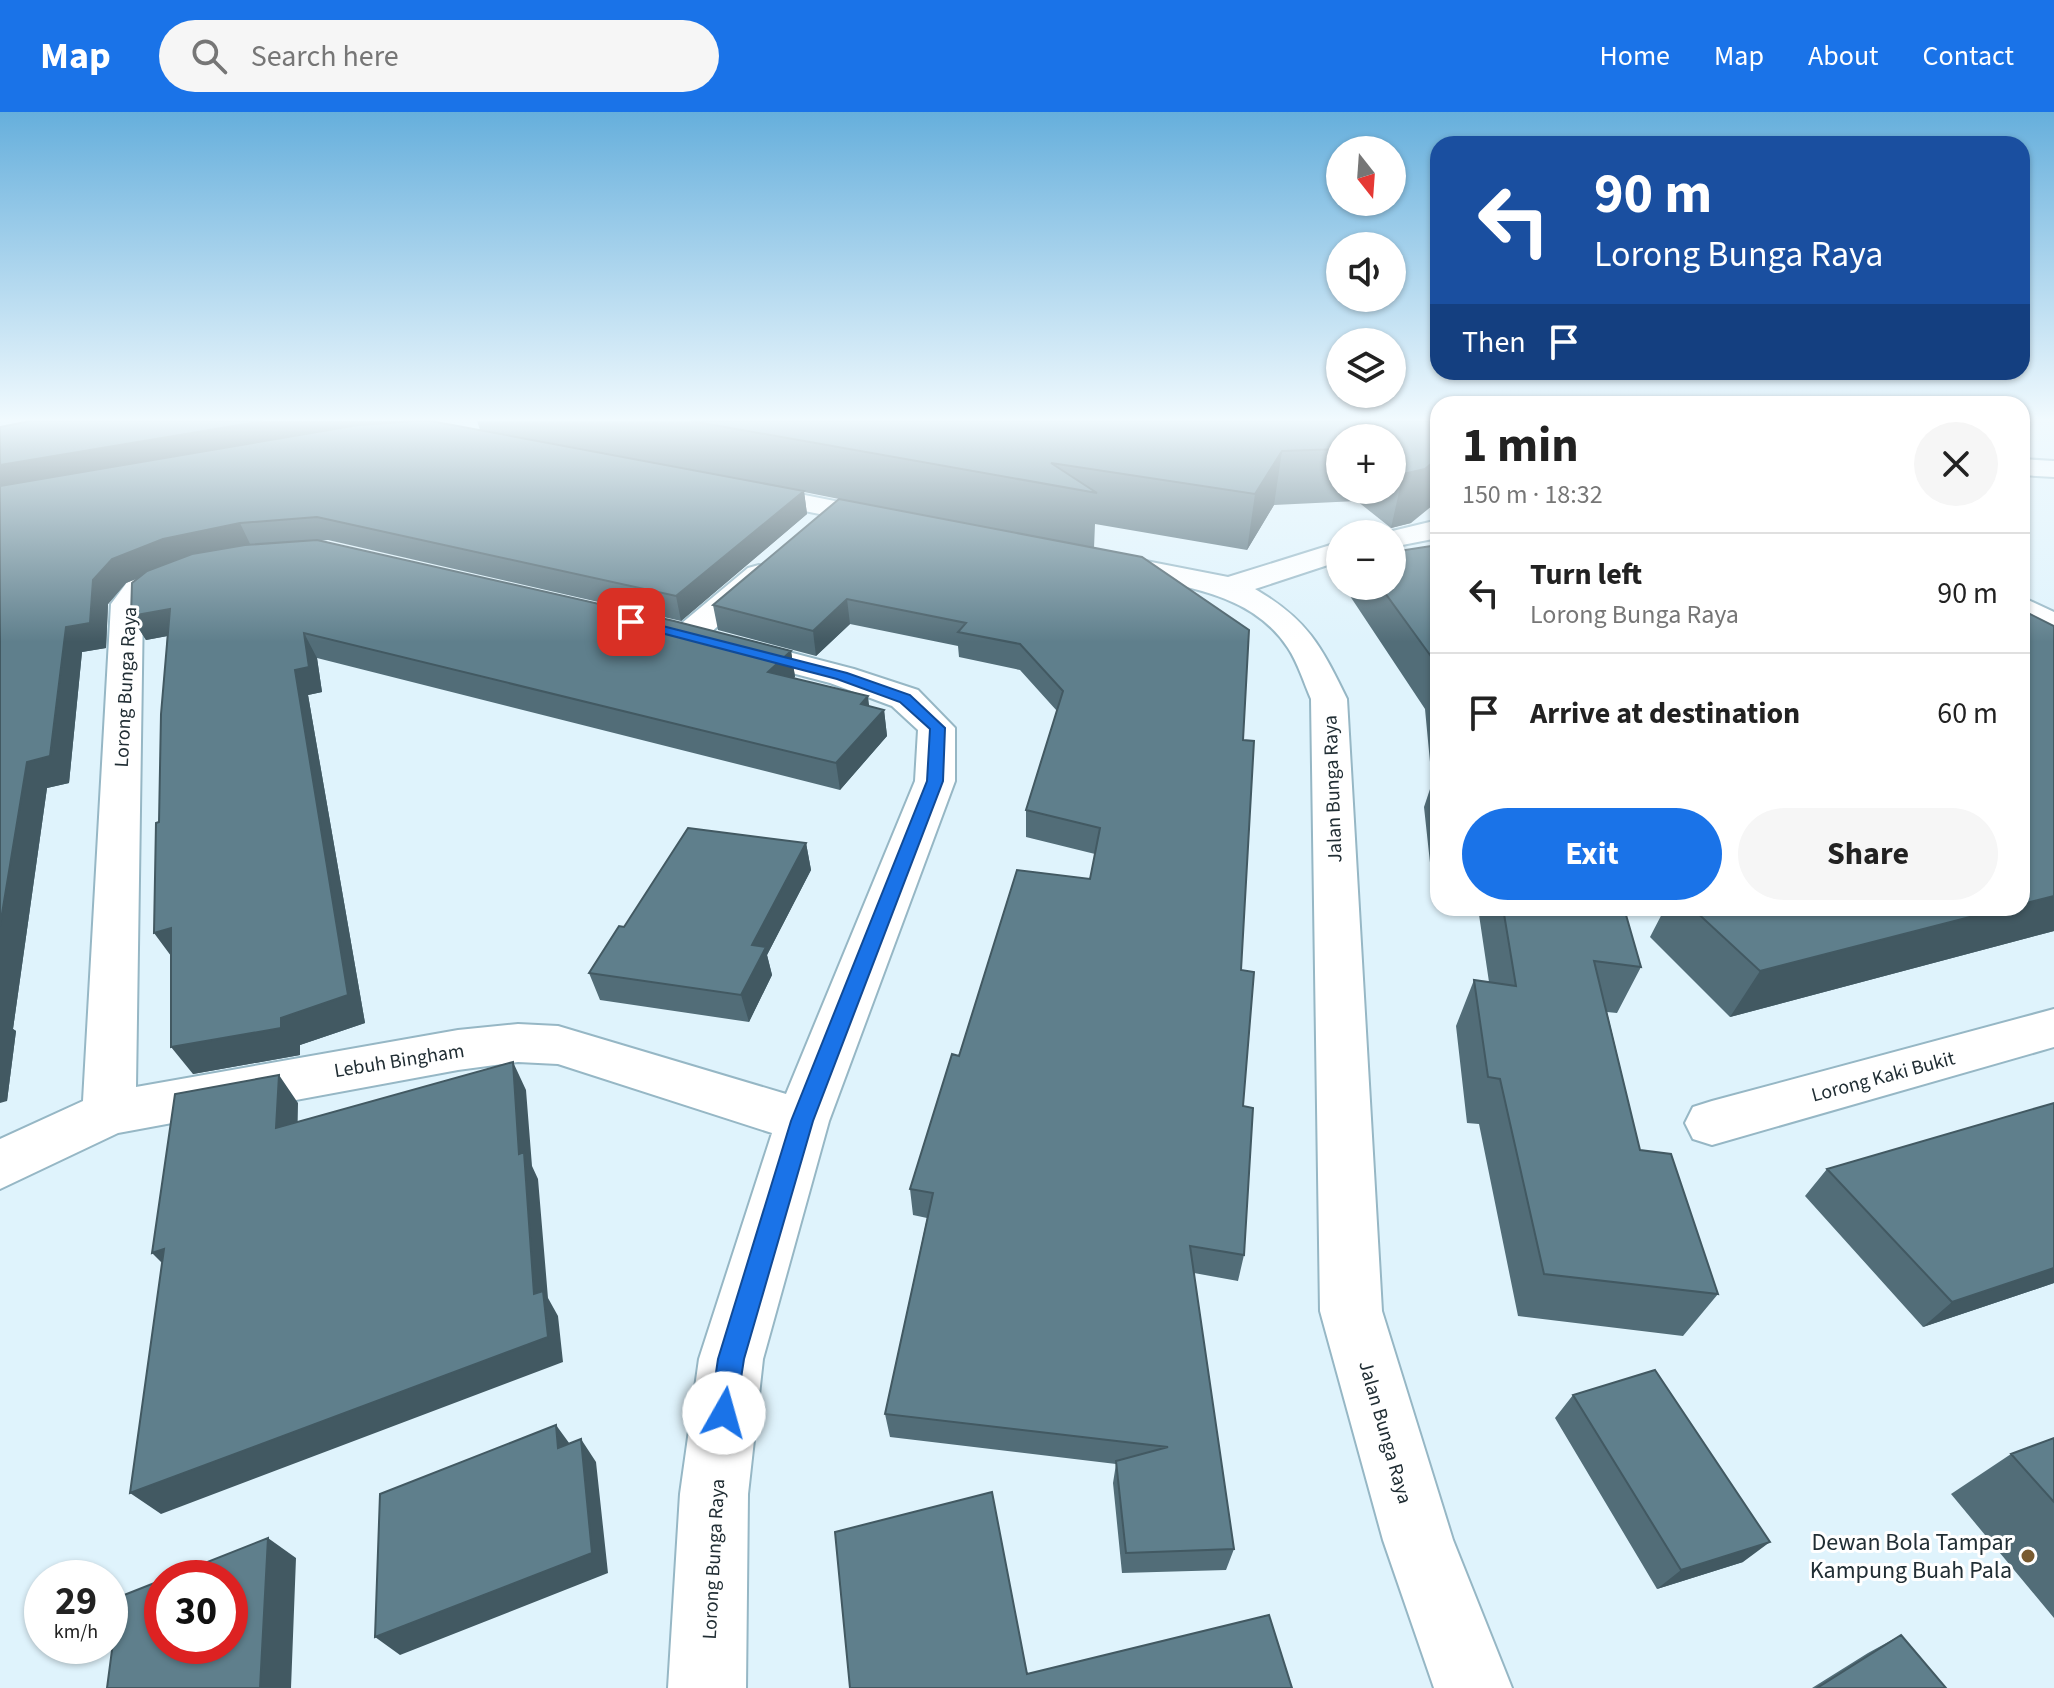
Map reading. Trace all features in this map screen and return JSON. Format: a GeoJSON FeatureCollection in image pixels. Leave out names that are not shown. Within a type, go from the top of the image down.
{"type":"FeatureCollection","features":[{"type":"Feature","properties":{"kind":"street"},"geometry":{"type":"LineString","coordinates":[[749,495],[824,519],[911,524]]}},
{"type":"Feature","properties":{"kind":"street"},"geometry":{"type":"LineString","coordinates":[[1406,535],[1430,531]]}},
{"type":"Feature","properties":{"kind":"street"},"geometry":{"type":"LineString","coordinates":[[1230,587],[1326,556]]}},
{"type":"Feature","properties":{"kind":"street","name":"Jalan Bunga Raya"},"geometry":{"type":"LineString","coordinates":[[1078,557],[1230,587],[1272,612],[1303,644],[1329,699],[1351,1311],[1418,1540],[1473,1688]]}},
{"type":"Feature","properties":{"kind":"street","name":"Lorong Bunga Raya"},"geometry":{"type":"LineString","coordinates":[[707,1688],[714,1494],[731,1359],[802,1121],[935,781],[937,728],[905,698],[842,676],[673,632],[779,558]]}},
{"type":"Feature","properties":{"kind":"street","name":"Lorong Bunga Raya"},"geometry":{"type":"LineString","coordinates":[[109,1113],[127,604],[139,588],[161,578],[213,566]]}},
{"type":"Feature","properties":{"kind":"street"},"geometry":{"type":"LineString","coordinates":[[2030,612],[2054,625]]}},
{"type":"Feature","properties":{"kind":"street","name":"Lorong Kaki Bukit"},"geometry":{"type":"LineString","coordinates":[[1712,1123],[2054,1028]]}},
{"type":"Feature","properties":{"kind":"street","name":"Lebuh Bingham"},"geometry":{"type":"LineString","coordinates":[[0,1165],[109,1113],[400,1060],[518,1043],[558,1045],[802,1121]]}},
{"type":"Feature","properties":{"kind":"building"},"geometry":{"type":"Polygon","coordinates":[[[0,495],[800,495],[676,596],[317,517],[240,523],[163,539],[112,559],[93,580],[90,623],[66,627],[50,756],[27,762],[0,926],[0,495]]]}},
{"type":"Feature","properties":{"kind":"building"},"geometry":{"type":"Polygon","coordinates":[[[839,499],[1142,557],[1249,630],[1243,740],[1254,741],[1241,970],[1254,972],[1243,1106],[1253,1108],[1244,1255],[1190,1246],[1234,1549],[1126,1553],[1116,1461],[1168,1447],[885,1414],[933,1193],[910,1189],[952,1054],[959,1056],[1017,870],[1090,879],[1100,828],[1026,810],[1063,691],[1020,644],[958,632],[966,623],[847,599],[813,631],[713,605],[839,499]]]}},
{"type":"Feature","properties":{"kind":"building"},"geometry":{"type":"Polygon","coordinates":[[[317,540],[674,621],[791,651],[768,672],[868,696],[861,704],[884,710],[836,763],[304,633],[309,667],[295,670],[348,995],[281,1018],[281,1028],[171,1047],[171,928],[154,933],[161,714],[170,609],[131,616],[132,583],[147,571],[192,554],[245,545],[317,540]]]}},
{"type":"Feature","properties":{"kind":"building"},"geometry":{"type":"Polygon","coordinates":[[[1430,546],[1430,655],[1390,600],[1406,600],[1406,550],[1430,546]]]}},
{"type":"Feature","properties":{"kind":"building"},"geometry":{"type":"Polygon","coordinates":[[[2030,614],[2054,626],[2054,896],[2030,902],[2030,614]]]}},
{"type":"Feature","properties":{"kind":"building"},"geometry":{"type":"Polygon","coordinates":[[[688,828],[806,843],[752,945],[766,947],[741,995],[589,973],[619,926],[624,927],[688,828]]]}},
{"type":"Feature","properties":{"kind":"building"},"geometry":{"type":"Polygon","coordinates":[[[1504,916],[1626,916],[1641,967],[1594,961],[1640,1150],[1671,1154],[1718,1294],[1544,1274],[1500,1079],[1488,1077],[1474,980],[1516,986],[1504,916]]]}},
{"type":"Feature","properties":{"kind":"building"},"geometry":{"type":"Polygon","coordinates":[[[1701,916],[1974,916],[1760,971],[1701,916]]]}},
{"type":"Feature","properties":{"kind":"building"},"geometry":{"type":"Polygon","coordinates":[[[513,1062],[519,1154],[524,1152],[534,1294],[543,1291],[548,1337],[130,1493],[164,1249],[152,1253],[175,1094],[279,1075],[276,1128],[513,1062]]]}},
{"type":"Feature","properties":{"kind":"building"},"geometry":{"type":"Polygon","coordinates":[[[2054,1103],[2054,1268],[1952,1302],[1827,1169],[2054,1103]]]}},
{"type":"Feature","properties":{"kind":"building"},"geometry":{"type":"Polygon","coordinates":[[[1655,1370],[1770,1542],[1681,1570],[1573,1395],[1655,1370]]]}},
{"type":"Feature","properties":{"kind":"building"},"geometry":{"type":"Polygon","coordinates":[[[556,1425],[558,1448],[581,1439],[592,1553],[375,1637],[380,1494],[556,1425]]]}},
{"type":"Feature","properties":{"kind":"building"},"geometry":{"type":"Polygon","coordinates":[[[2054,1438],[2054,1502],[2011,1454],[2054,1438]]]}},
{"type":"Feature","properties":{"kind":"building"},"geometry":{"type":"Polygon","coordinates":[[[992,1492],[1027,1674],[1269,1615],[1292,1688],[850,1688],[835,1532],[992,1492]]]}},
{"type":"Feature","properties":{"kind":"building"},"geometry":{"type":"Polygon","coordinates":[[[268,1538],[260,1688],[107,1688],[110,1664],[128,1664],[128,1593],[144,1587],[144,1664],[248,1664],[248,1560],[212,1560],[268,1538]]]}},
{"type":"Feature","properties":{"kind":"building"},"geometry":{"type":"Polygon","coordinates":[[[1901,1635],[1946,1688],[1817,1688],[1901,1635]]]}},
{"type":"Feature","properties":{"kind":"place","name":"Dewan Bola Tampar Kampung Buah Pala"},"geometry":{"type":"Point","coordinates":[2028,1556]}},
{"type":"Feature","properties":{"kind":"route"},"geometry":{"type":"LineString","coordinates":[[631,622],[842,676],[905,698],[937,728],[935,781],[802,1121],[731,1359],[724,1413]]}}]}
